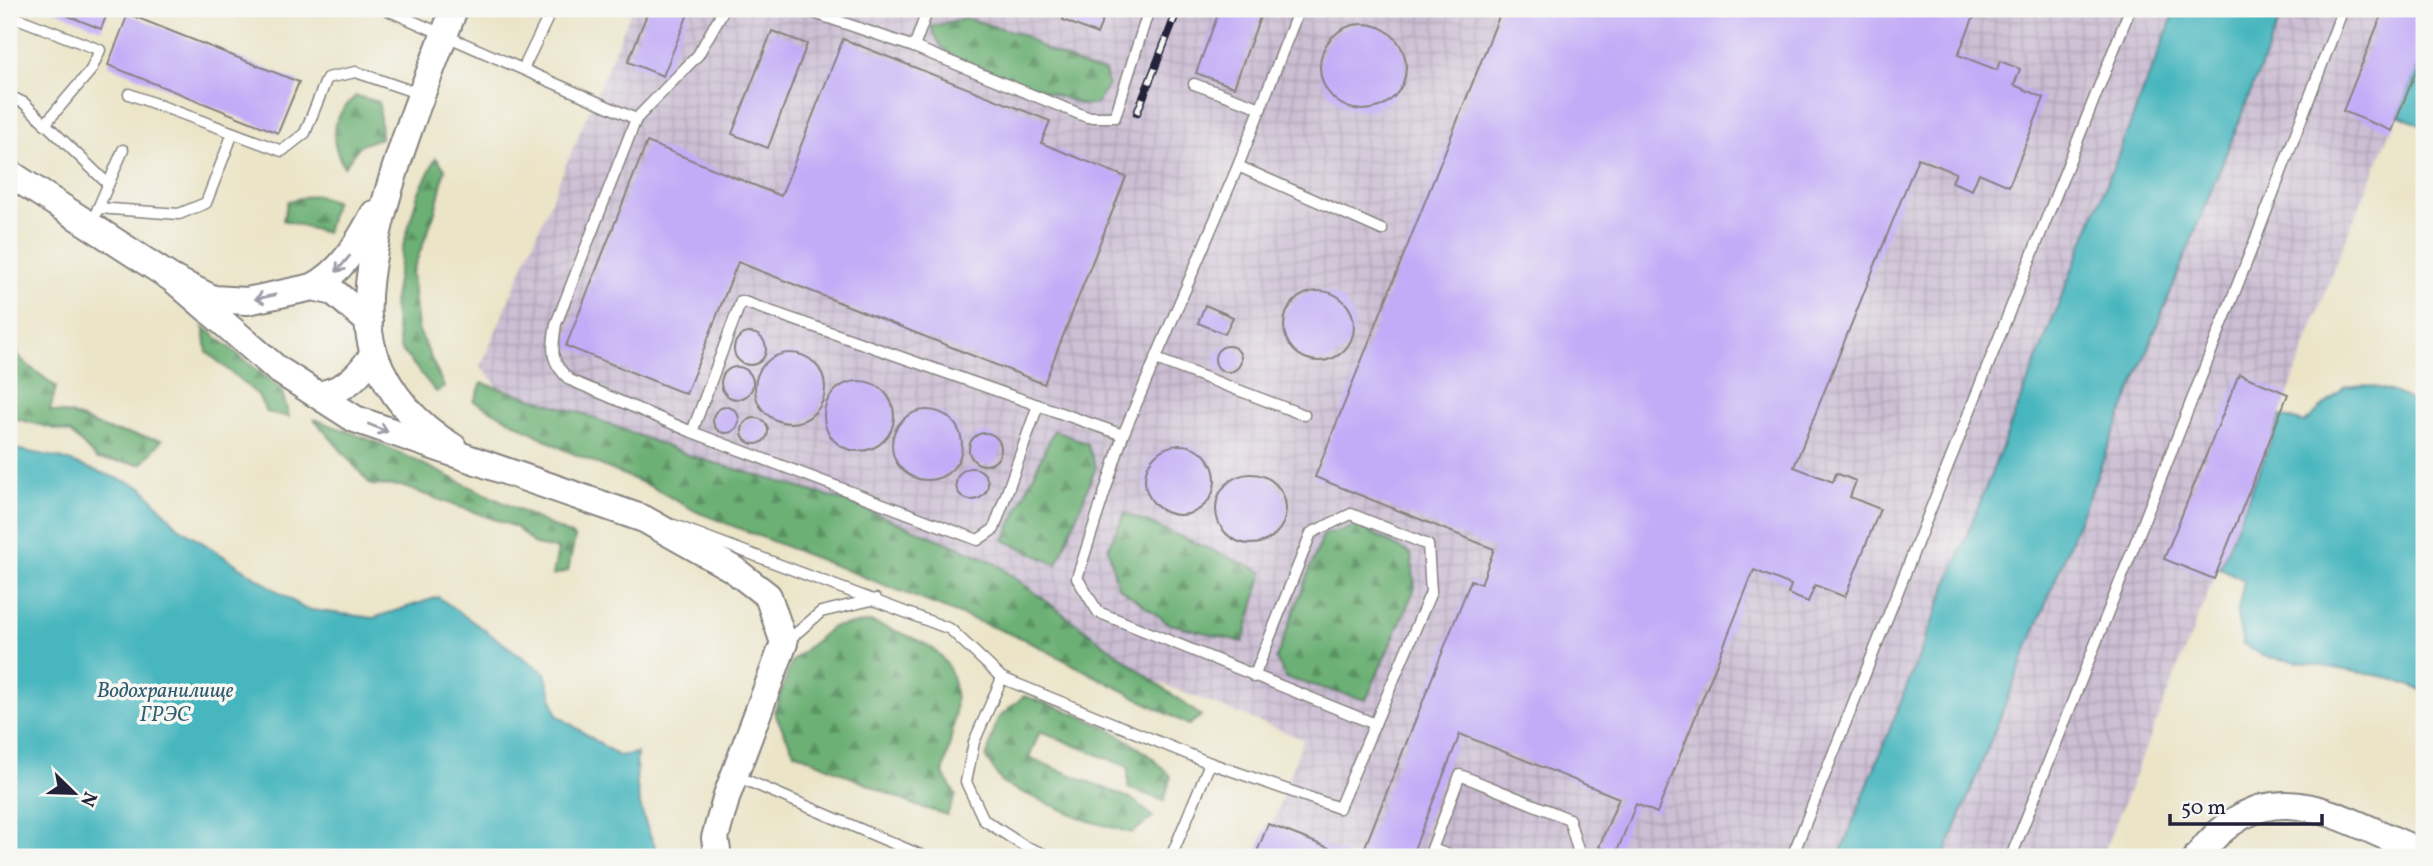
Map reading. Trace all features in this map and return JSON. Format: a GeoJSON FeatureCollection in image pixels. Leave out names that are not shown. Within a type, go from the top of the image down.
{"type":"FeatureCollection","features":[{"type":"Feature","properties":{"kind":"street"},"geometry":{"type":"LineString","coordinates":[[173,279],[214,299],[247,301],[313,287],[332,276],[354,251],[388,188],[454,9]]}},
{"type":"Feature","properties":{"kind":"street"},"geometry":{"type":"LineString","coordinates":[[9,173],[94,217],[173,279],[277,369],[355,419],[484,466],[644,519],[733,569],[768,596],[784,643],[734,775],[715,838],[718,857]]}},
{"type":"Feature","properties":{"kind":"street"},"geometry":{"type":"LineString","coordinates":[[388,188],[370,282],[369,322],[374,354],[391,389],[412,415],[443,441],[484,466]]}},
{"type":"Feature","properties":{"kind":"street"},"geometry":{"type":"LineString","coordinates":[[313,287],[334,292],[369,322]]}},
{"type":"Feature","properties":{"kind":"street"},"geometry":{"type":"LineString","coordinates":[[318,395],[339,391],[358,376],[374,354]]}},
{"type":"Feature","properties":{"kind":"street"},"geometry":{"type":"LineString","coordinates":[[2197,857],[2235,822],[2262,808],[2291,803],[2325,810],[2412,848]]}},
{"type":"Feature","properties":{"kind":"lane"},"geometry":{"type":"LineString","coordinates":[[385,9],[524,67],[636,119]]}},
{"type":"Feature","properties":{"kind":"lane"},"geometry":{"type":"LineString","coordinates":[[524,67],[552,9]]}},
{"type":"Feature","properties":{"kind":"lane"},"geometry":{"type":"LineString","coordinates":[[724,9],[698,55],[636,119],[556,324],[552,350],[556,368],[570,380],[692,432],[978,540],[994,529],[1038,405]]}},
{"type":"Feature","properties":{"kind":"lane"},"geometry":{"type":"LineString","coordinates":[[803,9],[914,47],[1087,117],[1115,117],[1149,9]]}},
{"type":"Feature","properties":{"kind":"lane"},"geometry":{"type":"LineString","coordinates":[[914,47],[928,9]]}},
{"type":"Feature","properties":{"kind":"lane"},"geometry":{"type":"LineString","coordinates":[[1299,9],[1238,166],[1123,435],[1077,578],[1098,612],[1375,724]]}},
{"type":"Feature","properties":{"kind":"lane"},"geometry":{"type":"LineString","coordinates":[[1792,857],[2130,9]]}},
{"type":"Feature","properties":{"kind":"lane"},"geometry":{"type":"LineString","coordinates":[[2011,857],[2258,233],[2343,9]]}},
{"type":"Feature","properties":{"kind":"lane"},"geometry":{"type":"LineString","coordinates":[[9,15],[100,50],[91,70],[45,124]]}},
{"type":"Feature","properties":{"kind":"lane"},"geometry":{"type":"LineString","coordinates":[[130,94],[282,151],[305,133],[327,78],[356,72],[422,95]]}},
{"type":"Feature","properties":{"kind":"lane"},"geometry":{"type":"LineString","coordinates":[[1194,84],[1261,108]]}},
{"type":"Feature","properties":{"kind":"lane"},"geometry":{"type":"LineString","coordinates":[[9,96],[24,103],[108,184]]}},
{"type":"Feature","properties":{"kind":"lane"},"geometry":{"type":"LineString","coordinates":[[123,150],[94,217],[179,214],[206,203],[233,133]]}},
{"type":"Feature","properties":{"kind":"lane"},"geometry":{"type":"LineString","coordinates":[[1238,166],[1382,230]]}},
{"type":"Feature","properties":{"kind":"lane"},"geometry":{"type":"LineString","coordinates":[[692,432],[741,301],[1123,435]]}},
{"type":"Feature","properties":{"kind":"lane"},"geometry":{"type":"LineString","coordinates":[[1156,359],[1304,415]]}},
{"type":"Feature","properties":{"kind":"lane"},"geometry":{"type":"LineString","coordinates":[[644,519],[688,528],[950,629],[1002,678],[1210,763],[1339,808],[1431,592],[1428,545],[1351,514],[1311,533],[1254,677]]}},
{"type":"Feature","properties":{"kind":"lane"},"geometry":{"type":"LineString","coordinates":[[784,643],[821,611],[877,599]]}},
{"type":"Feature","properties":{"kind":"lane"},"geometry":{"type":"LineString","coordinates":[[1002,678],[974,742],[966,782],[984,820],[1024,846],[1051,857]]}},
{"type":"Feature","properties":{"kind":"lane"},"geometry":{"type":"LineString","coordinates":[[1171,857],[1210,763]]}},
{"type":"Feature","properties":{"kind":"lane"},"geometry":{"type":"LineString","coordinates":[[734,775],[925,857]]}},
{"type":"Feature","properties":{"kind":"lane"},"geometry":{"type":"LineString","coordinates":[[1454,857],[1432,849],[1460,775],[1569,819],[1580,857]]}},
{"type":"Feature","properties":{"kind":"shaded area"},"geometry":{"type":"Polygon","coordinates":[[[632,9],[2424,9],[2424,51],[2336,263],[2288,394],[2102,857],[1255,857],[1268,824],[1272,825],[1303,739],[1047,639],[506,397],[481,366],[632,9]]]}},
{"type":"Feature","properties":{"kind":"green space"},"geometry":{"type":"Polygon","coordinates":[[[965,18],[1021,34],[1043,48],[1088,68],[1105,71],[1108,85],[1096,104],[1083,105],[956,59],[940,45],[931,27],[965,18]]]}},
{"type":"Feature","properties":{"kind":"green space"},"geometry":{"type":"Polygon","coordinates":[[[356,96],[379,102],[381,138],[360,145],[344,167],[335,146],[334,129],[347,104],[356,96]]]}},
{"type":"Feature","properties":{"kind":"green space"},"geometry":{"type":"Polygon","coordinates":[[[436,158],[445,169],[435,212],[412,273],[418,329],[444,387],[436,392],[400,348],[393,304],[402,250],[418,194],[436,158]]]}},
{"type":"Feature","properties":{"kind":"green space"},"geometry":{"type":"Polygon","coordinates":[[[314,195],[335,201],[326,233],[283,220],[288,201],[314,195]]]}},
{"type":"Feature","properties":{"kind":"green space"},"geometry":{"type":"Polygon","coordinates":[[[204,327],[281,389],[289,417],[266,412],[258,395],[207,352],[204,327]]]}},
{"type":"Feature","properties":{"kind":"green space"},"geometry":{"type":"Polygon","coordinates":[[[9,343],[24,362],[56,387],[50,411],[70,414],[108,430],[162,440],[142,464],[97,459],[71,433],[9,417],[9,343]]]}},
{"type":"Feature","properties":{"kind":"green space"},"geometry":{"type":"Polygon","coordinates":[[[482,383],[581,413],[691,456],[845,501],[992,561],[1201,716],[1189,725],[1026,640],[697,512],[650,486],[565,450],[474,401],[482,383]]]}},
{"type":"Feature","properties":{"kind":"green space"},"geometry":{"type":"Polygon","coordinates":[[[314,419],[381,444],[575,537],[568,571],[553,575],[558,549],[535,545],[516,527],[401,486],[371,485],[314,419]]]}},
{"type":"Feature","properties":{"kind":"green space"},"geometry":{"type":"Polygon","coordinates":[[[1054,430],[1087,444],[1096,467],[1057,565],[1004,540],[1054,430]]]}},
{"type":"Feature","properties":{"kind":"green space"},"geometry":{"type":"Polygon","coordinates":[[[1125,513],[1263,572],[1243,642],[1170,624],[1118,587],[1108,548],[1125,513]]]}},
{"type":"Feature","properties":{"kind":"green space"},"geometry":{"type":"Polygon","coordinates":[[[1359,526],[1411,554],[1415,588],[1366,700],[1286,678],[1276,659],[1323,535],[1359,526]]]}},
{"type":"Feature","properties":{"kind":"green space"},"geometry":{"type":"Polygon","coordinates":[[[872,622],[925,644],[944,660],[951,674],[955,690],[954,724],[943,774],[956,795],[947,815],[914,805],[794,752],[774,712],[792,661],[832,627],[872,622]]]}},
{"type":"Feature","properties":{"kind":"green space"},"geometry":{"type":"Polygon","coordinates":[[[1024,696],[1103,726],[1154,760],[1171,776],[1164,801],[1128,788],[1128,767],[1040,731],[1029,758],[1132,799],[1153,817],[1132,833],[1086,820],[1003,784],[986,758],[998,718],[1024,696]]]}},
{"type":"Feature","properties":{"kind":"water"},"geometry":{"type":"Polygon","coordinates":[[[2176,9],[2284,9],[1944,857],[1839,857],[2176,9]]]}},
{"type":"Feature","properties":{"kind":"water"},"geometry":{"type":"Polygon","coordinates":[[[2424,51],[2424,127],[2398,115],[2424,51]]]}},
{"type":"Feature","properties":{"kind":"water"},"geometry":{"type":"Polygon","coordinates":[[[2364,385],[2405,397],[2424,413],[2424,691],[2386,677],[2263,656],[2243,644],[2237,615],[2244,580],[2220,568],[2281,416],[2304,423],[2345,387],[2364,385]]]}},
{"type":"Feature","properties":{"kind":"water","name":"Водохранилище ГРЭС"},"geometry":{"type":"Polygon","coordinates":[[[9,448],[60,458],[142,487],[177,526],[305,609],[373,618],[438,597],[545,673],[557,715],[619,756],[637,753],[638,794],[649,832],[660,857],[9,857],[9,448]]]}},
{"type":"Feature","properties":{"kind":"building"},"geometry":{"type":"Polygon","coordinates":[[[51,9],[109,9],[101,29],[51,9]]]}},
{"type":"Feature","properties":{"kind":"building"},"geometry":{"type":"Polygon","coordinates":[[[649,9],[690,9],[663,76],[628,62],[649,9]]]}},
{"type":"Feature","properties":{"kind":"building"},"geometry":{"type":"Polygon","coordinates":[[[1067,9],[1107,9],[1097,34],[1063,20],[1067,9]]]}},
{"type":"Feature","properties":{"kind":"building"},"geometry":{"type":"Polygon","coordinates":[[[1220,9],[1263,9],[1234,87],[1196,73],[1220,9]]]}},
{"type":"Feature","properties":{"kind":"building"},"geometry":{"type":"Polygon","coordinates":[[[1502,9],[1977,9],[1958,55],[1997,70],[2000,61],[2020,69],[2014,85],[2044,98],[2009,186],[1979,173],[1972,190],[1952,182],[1956,173],[1918,158],[1794,467],[1833,482],[1836,473],[1856,481],[1850,497],[1880,509],[1845,597],[1815,585],[1808,602],[1788,594],[1791,585],[1754,570],[1657,813],[1636,804],[1616,854],[1599,847],[1619,798],[1460,734],[1411,857],[1361,857],[1471,580],[1481,584],[1494,549],[1315,477],[1502,9]]]}},
{"type":"Feature","properties":{"kind":"building"},"geometry":{"type":"Polygon","coordinates":[[[2384,9],[2424,9],[2424,51],[2392,131],[2343,111],[2384,9]]]}},
{"type":"Feature","properties":{"kind":"building"},"geometry":{"type":"Polygon","coordinates":[[[128,14],[299,82],[278,133],[108,65],[128,14]]]}},
{"type":"Feature","properties":{"kind":"building"},"geometry":{"type":"Polygon","coordinates":[[[1363,24],[1387,31],[1399,43],[1406,67],[1399,91],[1387,103],[1363,110],[1339,103],[1327,91],[1320,67],[1327,43],[1339,31],[1363,24]]]}},
{"type":"Feature","properties":{"kind":"building"},"geometry":{"type":"Polygon","coordinates":[[[772,31],[807,44],[768,148],[732,134],[772,31]]]}},
{"type":"Feature","properties":{"kind":"building"},"geometry":{"type":"Polygon","coordinates":[[[843,39],[1050,121],[1041,143],[1126,177],[1044,384],[738,262],[686,394],[566,346],[647,142],[781,196],[843,39]]]}},
{"type":"Feature","properties":{"kind":"building"},"geometry":{"type":"Polygon","coordinates":[[[1326,291],[1339,297],[1348,306],[1352,312],[1352,340],[1344,351],[1333,359],[1312,361],[1294,351],[1286,340],[1284,319],[1294,301],[1305,293],[1326,291]]]}},
{"type":"Feature","properties":{"kind":"building"},"geometry":{"type":"Polygon","coordinates":[[[1205,305],[1233,317],[1225,334],[1198,323],[1205,305]]]}},
{"type":"Feature","properties":{"kind":"building"},"geometry":{"type":"Polygon","coordinates":[[[750,333],[761,338],[766,349],[761,360],[750,365],[739,360],[734,349],[739,338],[750,333]]]}},
{"type":"Feature","properties":{"kind":"building"},"geometry":{"type":"Polygon","coordinates":[[[1228,346],[1237,350],[1241,359],[1237,368],[1228,372],[1219,368],[1215,359],[1219,350],[1228,346]]]}},
{"type":"Feature","properties":{"kind":"building"},"geometry":{"type":"Polygon","coordinates":[[[797,353],[810,359],[819,368],[823,374],[823,402],[815,413],[804,421],[783,423],[765,413],[757,402],[755,381],[765,363],[776,355],[797,353]]]}},
{"type":"Feature","properties":{"kind":"building"},"geometry":{"type":"Polygon","coordinates":[[[737,367],[748,372],[753,383],[748,394],[737,399],[726,394],[721,383],[726,372],[737,367]]]}},
{"type":"Feature","properties":{"kind":"building"},"geometry":{"type":"Polygon","coordinates":[[[2239,374],[2288,394],[2214,579],[2164,559],[2239,374]]]}},
{"type":"Feature","properties":{"kind":"building"},"geometry":{"type":"Polygon","coordinates":[[[866,381],[879,387],[888,396],[892,402],[892,430],[884,441],[873,449],[852,451],[834,441],[826,430],[824,409],[834,391],[845,383],[866,381]]]}},
{"type":"Feature","properties":{"kind":"building"},"geometry":{"type":"Polygon","coordinates":[[[726,407],[735,411],[739,420],[735,429],[726,433],[717,429],[713,420],[717,411],[726,407]]]}},
{"type":"Feature","properties":{"kind":"building"},"geometry":{"type":"Polygon","coordinates":[[[934,410],[947,416],[956,425],[960,431],[960,459],[952,470],[941,478],[920,480],[902,470],[894,459],[892,438],[902,420],[913,412],[934,410]]]}},
{"type":"Feature","properties":{"kind":"building"},"geometry":{"type":"Polygon","coordinates":[[[755,418],[764,422],[768,431],[764,440],[755,444],[746,440],[742,431],[746,422],[755,418]]]}},
{"type":"Feature","properties":{"kind":"building"},"geometry":{"type":"Polygon","coordinates":[[[985,433],[996,438],[1001,449],[996,460],[985,465],[974,460],[969,449],[974,438],[985,433]]]}},
{"type":"Feature","properties":{"kind":"building"},"geometry":{"type":"Polygon","coordinates":[[[1187,445],[1200,451],[1209,460],[1213,466],[1213,494],[1205,505],[1194,513],[1173,515],[1155,505],[1147,494],[1145,473],[1155,455],[1166,447],[1187,445]]]}},
{"type":"Feature","properties":{"kind":"building"},"geometry":{"type":"Polygon","coordinates":[[[972,468],[983,473],[988,484],[983,495],[972,500],[961,495],[956,484],[961,473],[972,468]]]}},
{"type":"Feature","properties":{"kind":"building"},"geometry":{"type":"Polygon","coordinates":[[[1258,474],[1271,480],[1280,489],[1284,495],[1284,523],[1276,534],[1265,542],[1244,544],[1226,534],[1218,523],[1216,502],[1226,484],[1237,476],[1258,474]]]}},
{"type":"Feature","properties":{"kind":"building"},"geometry":{"type":"Polygon","coordinates":[[[1268,824],[1352,857],[1255,857],[1268,824]]]}},
{"type":"Feature","properties":{"kind":"railway"},"geometry":{"type":"LineString","coordinates":[[1137,113],[1178,9]]}}]}
